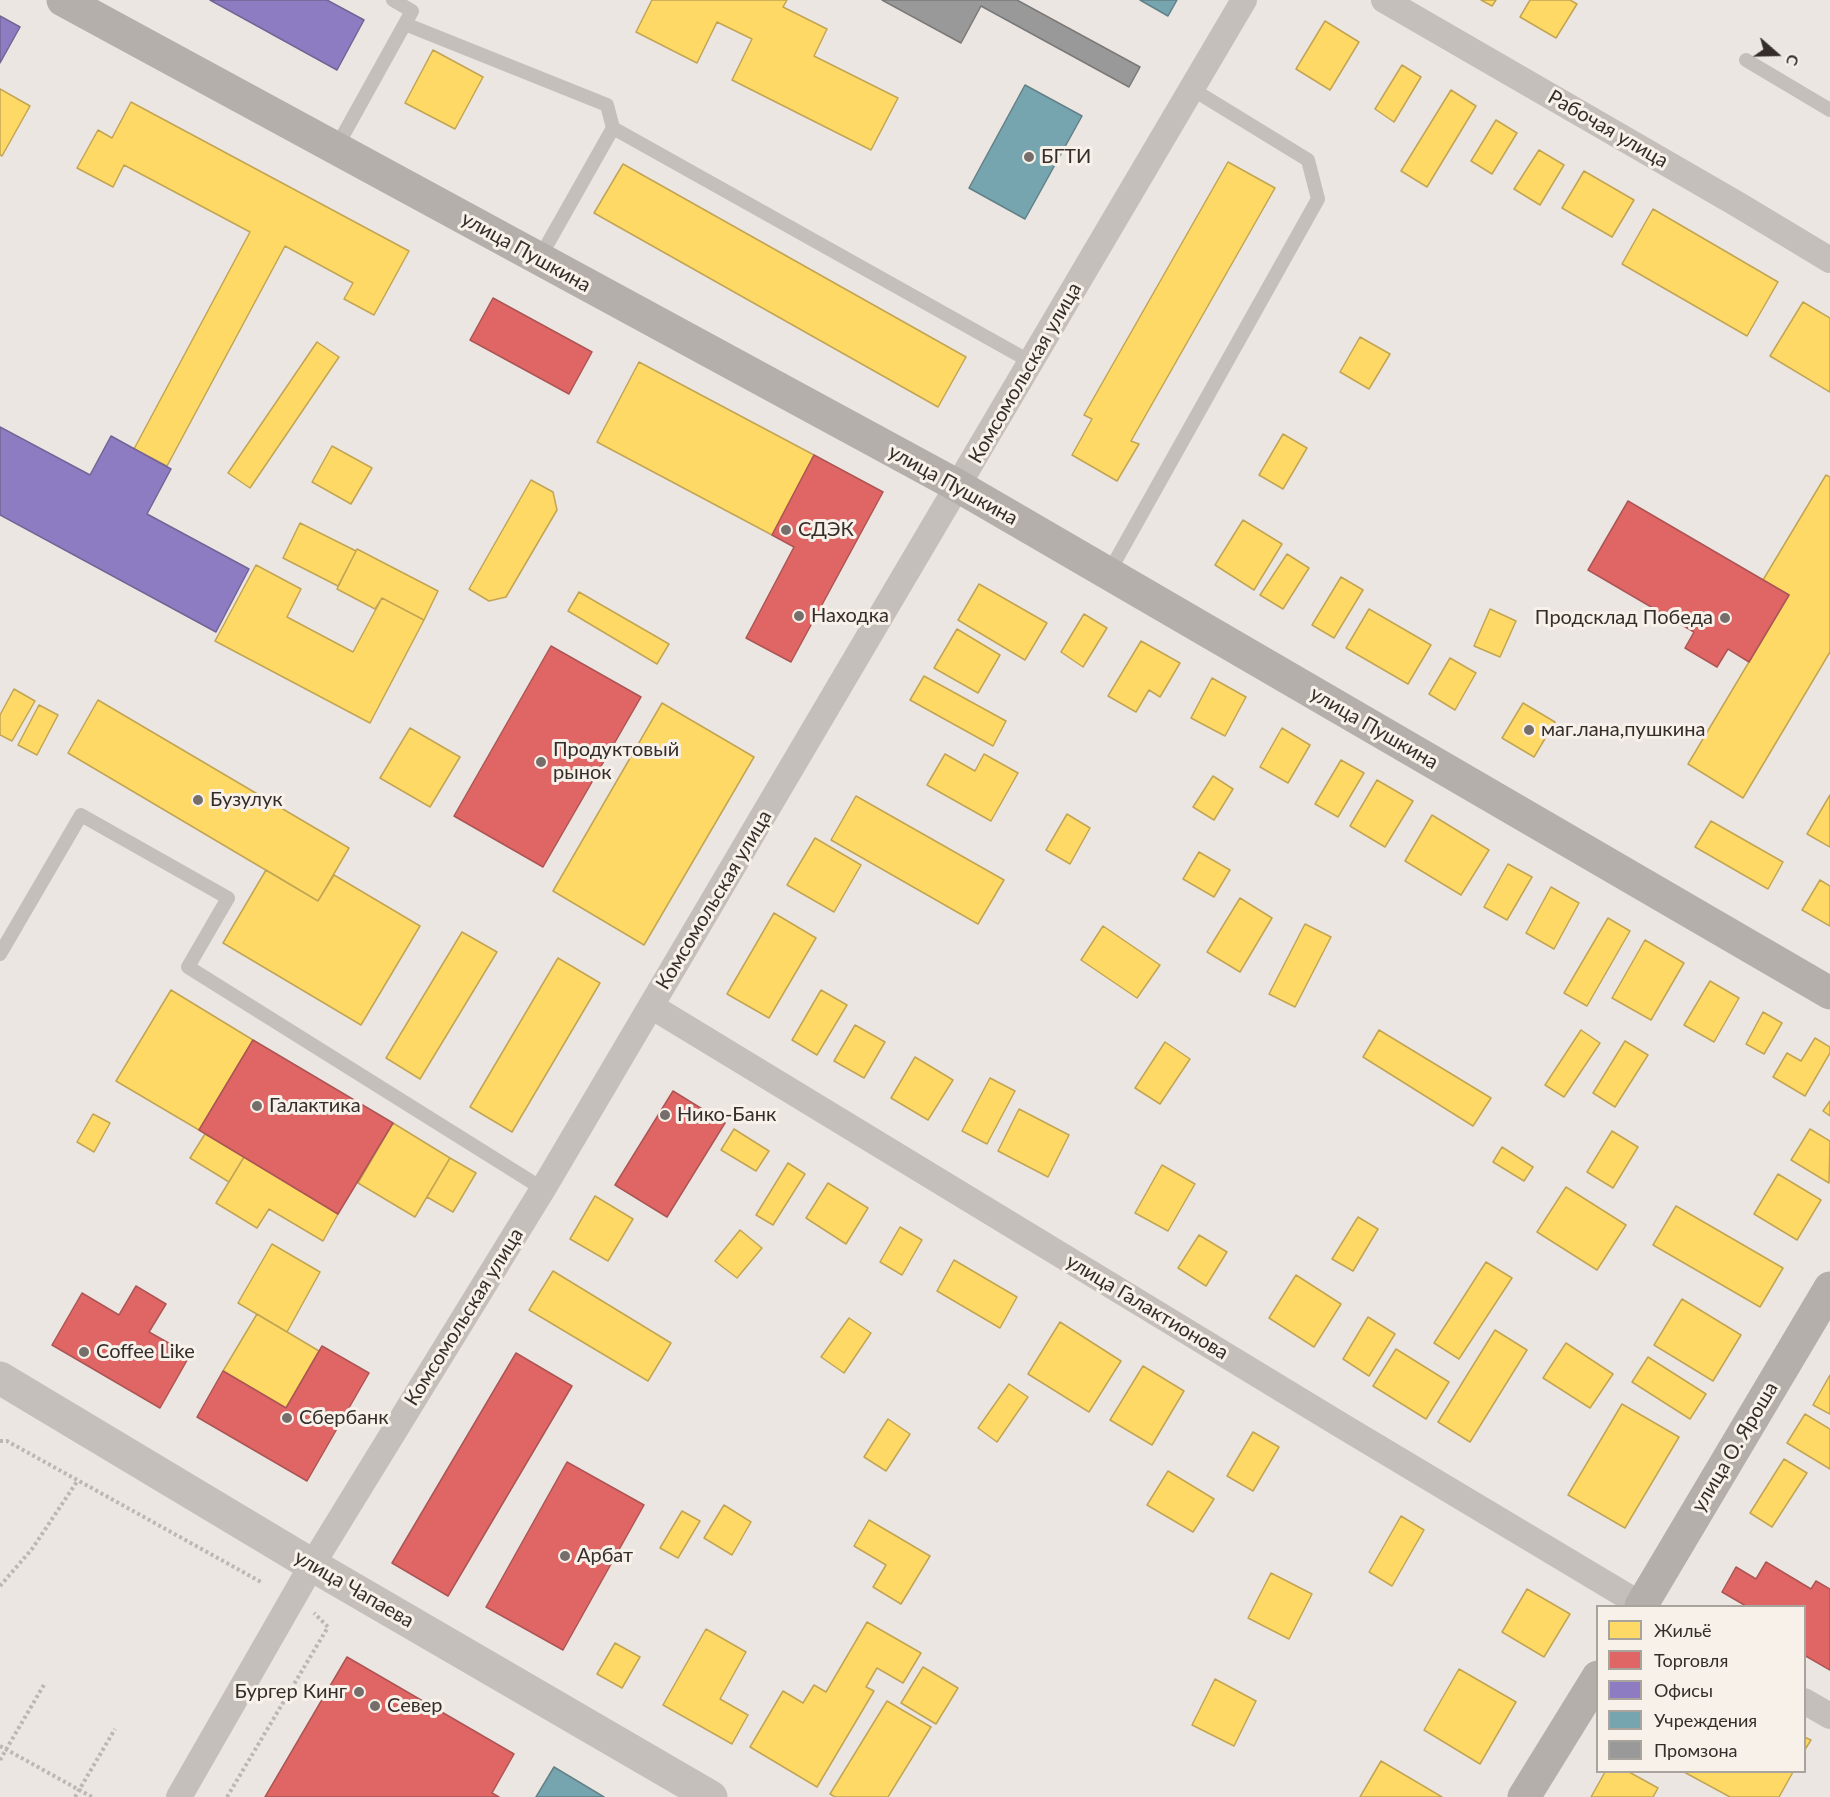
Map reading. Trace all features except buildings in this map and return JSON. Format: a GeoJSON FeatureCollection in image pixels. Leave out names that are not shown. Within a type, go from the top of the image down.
{"type":"FeatureCollection","features":[{"type":"Feature","properties":{"kind":"main road","name":"улица Пушкина"},"geometry":{"type":"LineString","coordinates":[[63,0],[958,486],[1830,993]]}},
{"type":"Feature","properties":{"kind":"main road","name":"улица О. Яроша"},"geometry":{"type":"LineString","coordinates":[[1643,1605],[1830,1288]]}},
{"type":"Feature","properties":{"kind":"main road"},"geometry":{"type":"LineString","coordinates":[[1524,1797],[1596,1680]]}},
{"type":"Feature","properties":{"kind":"street","name":"Комсомольская улица"},"geometry":{"type":"LineString","coordinates":[[179,1797],[312,1565],[543,1189],[1244,0]]}},
{"type":"Feature","properties":{"kind":"street","name":"Рабочая улица"},"geometry":{"type":"LineString","coordinates":[[1384,0],[1830,260]]}},
{"type":"Feature","properties":{"kind":"street","name":"улица Галактионова"},"geometry":{"type":"LineString","coordinates":[[651,1006],[1640,1605]]}},
{"type":"Feature","properties":{"kind":"street","name":"улица Чапаева"},"geometry":{"type":"LineString","coordinates":[[0,1378],[312,1565],[711,1797]]}},
{"type":"Feature","properties":{"kind":"street"},"geometry":{"type":"LineString","coordinates":[[1806,1702],[1830,1716]]}},
{"type":"Feature","properties":{"kind":"lane"},"geometry":{"type":"LineString","coordinates":[[336,148],[412,11],[393,0]]}},
{"type":"Feature","properties":{"kind":"lane"},"geometry":{"type":"LineString","coordinates":[[405,24],[607,105],[613,128],[538,259]]}},
{"type":"Feature","properties":{"kind":"lane"},"geometry":{"type":"LineString","coordinates":[[1746,60],[1830,110]]}},
{"type":"Feature","properties":{"kind":"lane"},"geometry":{"type":"LineString","coordinates":[[1108,574],[1318,199],[1308,160],[1192,89]]}},
{"type":"Feature","properties":{"kind":"lane"},"geometry":{"type":"LineString","coordinates":[[613,128],[1031,362]]}},
{"type":"Feature","properties":{"kind":"lane"},"geometry":{"type":"LineString","coordinates":[[0,954],[81,815],[228,898],[188,967],[543,1189]]}},
{"type":"Feature","properties":{"kind":"path"},"geometry":{"type":"LineString","coordinates":[[0,1441],[7,1441],[261,1582]]}},
{"type":"Feature","properties":{"kind":"path"},"geometry":{"type":"LineString","coordinates":[[0,1586],[41,1536],[78,1480]]}},
{"type":"Feature","properties":{"kind":"path"},"geometry":{"type":"LineString","coordinates":[[228,1797],[328,1627],[309,1608]]}},
{"type":"Feature","properties":{"kind":"path"},"geometry":{"type":"LineString","coordinates":[[0,1760],[45,1683]]}},
{"type":"Feature","properties":{"kind":"path"},"geometry":{"type":"LineString","coordinates":[[75,1797],[115,1729]]}},
{"type":"Feature","properties":{"kind":"path"},"geometry":{"type":"LineString","coordinates":[[0,1746],[92,1797]]}},
{"type":"Feature","properties":{"kind":"place","name":"БГТИ"},"geometry":{"type":"Point","coordinates":[1029,157]}},
{"type":"Feature","properties":{"kind":"place","name":"СДЭК"},"geometry":{"type":"Point","coordinates":[786,530]}},
{"type":"Feature","properties":{"kind":"place","name":"Находка"},"geometry":{"type":"Point","coordinates":[799,616]}},
{"type":"Feature","properties":{"kind":"place","name":"Продсклад Победа"},"geometry":{"type":"Point","coordinates":[1725,618]}},
{"type":"Feature","properties":{"kind":"place","name":"маг.лана,пушкина"},"geometry":{"type":"Point","coordinates":[1529,730]}},
{"type":"Feature","properties":{"kind":"place","name":"Продуктовый рынок"},"geometry":{"type":"Point","coordinates":[541,762]}},
{"type":"Feature","properties":{"kind":"place","name":"Бузулук"},"geometry":{"type":"Point","coordinates":[198,800]}},
{"type":"Feature","properties":{"kind":"place","name":"Галактика"},"geometry":{"type":"Point","coordinates":[257,1106]}},
{"type":"Feature","properties":{"kind":"place","name":"Нико-Банк"},"geometry":{"type":"Point","coordinates":[665,1115]}},
{"type":"Feature","properties":{"kind":"place","name":"Coffee Like"},"geometry":{"type":"Point","coordinates":[84,1352]}},
{"type":"Feature","properties":{"kind":"place","name":"Сбербанк"},"geometry":{"type":"Point","coordinates":[287,1418]}},
{"type":"Feature","properties":{"kind":"place","name":"Арбат"},"geometry":{"type":"Point","coordinates":[565,1556]}},
{"type":"Feature","properties":{"kind":"place","name":"Бургер Кинг"},"geometry":{"type":"Point","coordinates":[359,1692]}},
{"type":"Feature","properties":{"kind":"place","name":"Север"},"geometry":{"type":"Point","coordinates":[375,1706]}}]}
